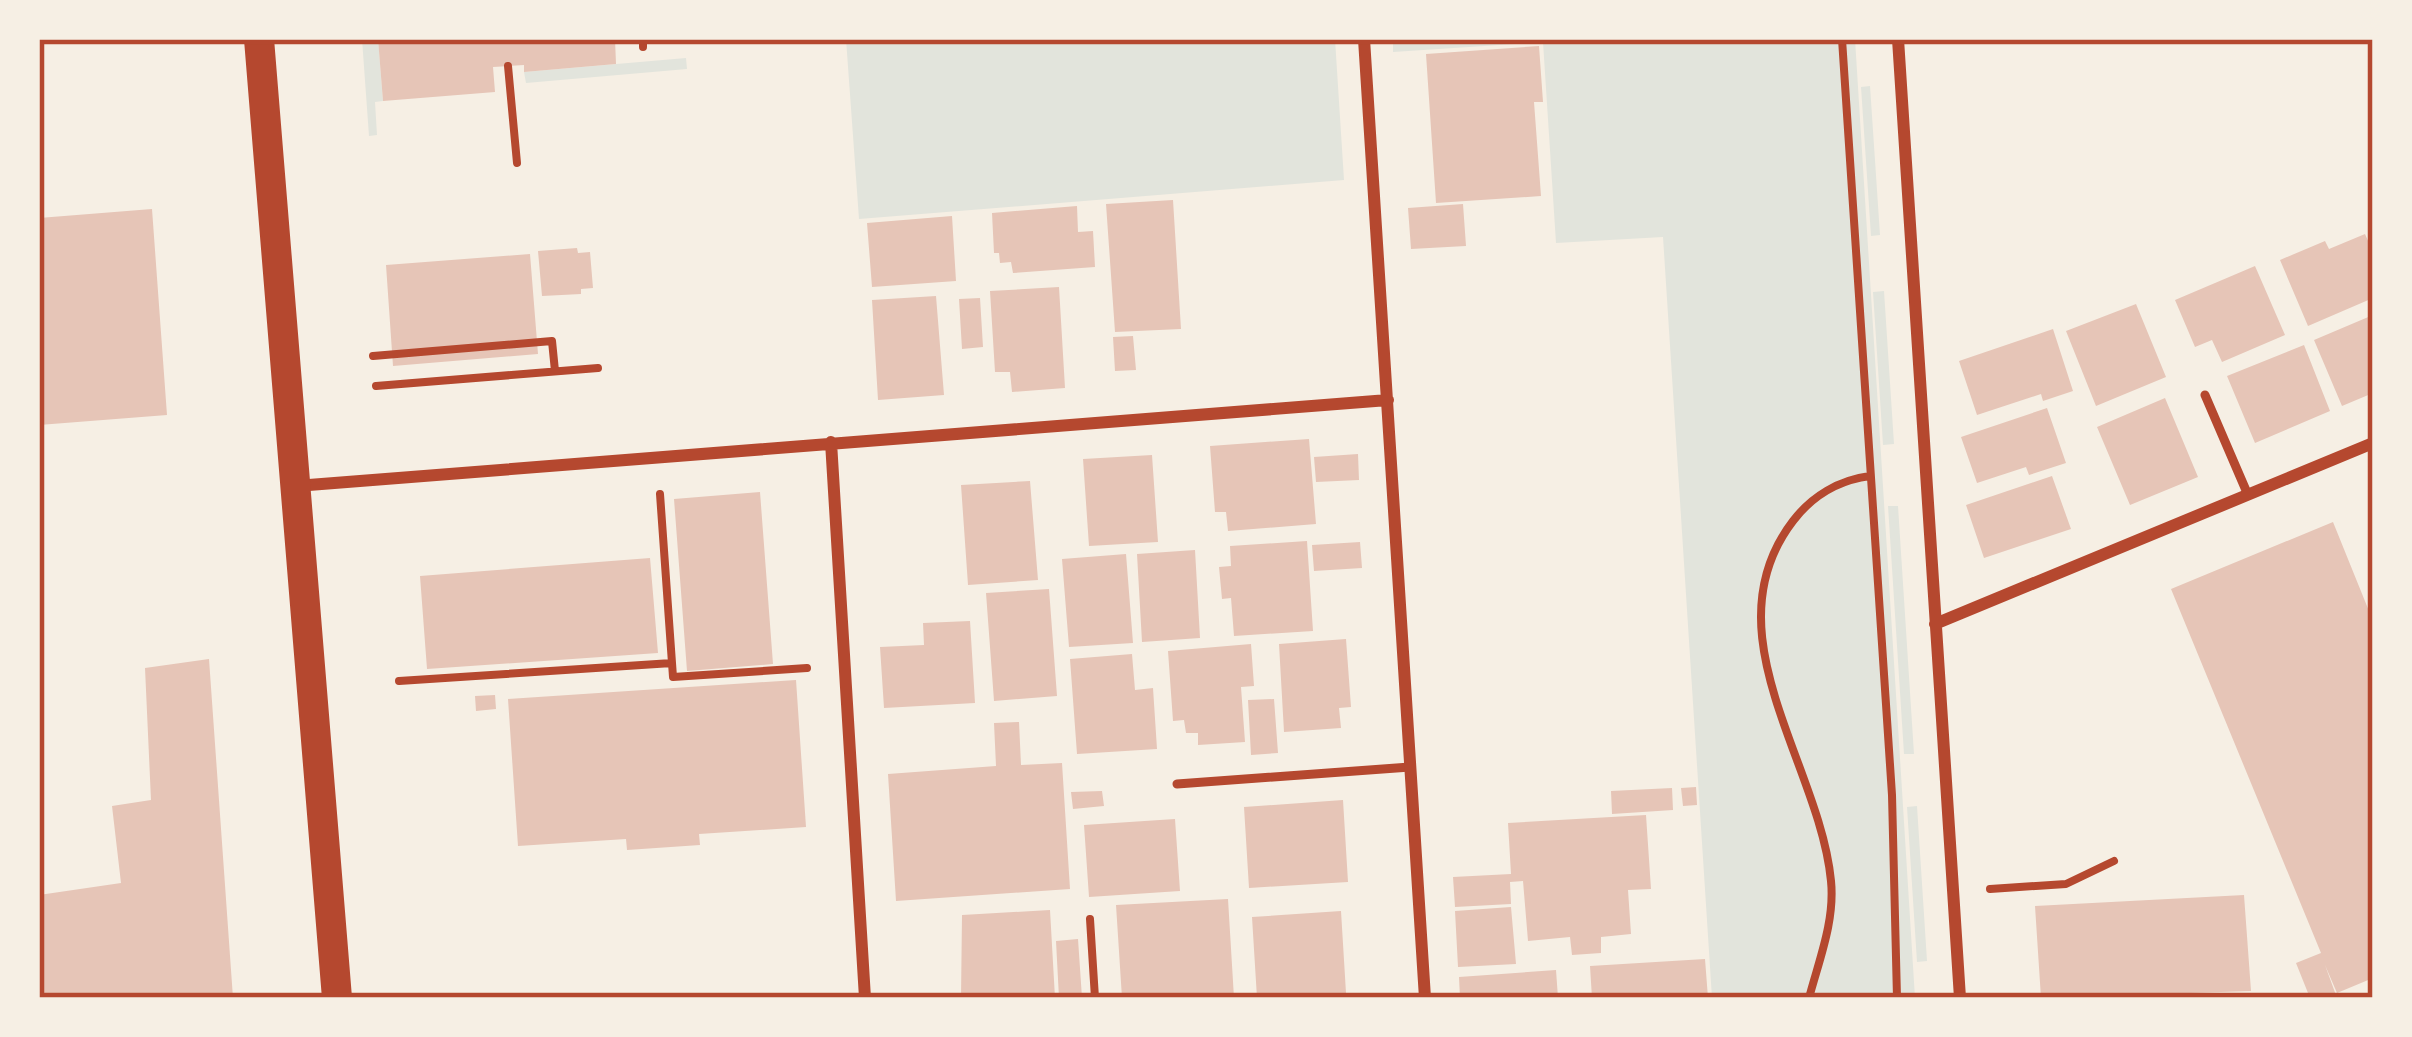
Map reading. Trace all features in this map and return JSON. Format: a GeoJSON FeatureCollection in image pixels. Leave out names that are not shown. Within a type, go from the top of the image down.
{"type":"FeatureCollection","features":[{"type":"Feature","properties":{"kind":"main road"},"geometry":{"type":"LineString","coordinates":[[259,39],[337,998]]}},
{"type":"Feature","properties":{"kind":"street"},"geometry":{"type":"LineString","coordinates":[[1364,39],[1425,998]]}},
{"type":"Feature","properties":{"kind":"street"},"geometry":{"type":"LineString","coordinates":[[1898,39],[1960,998]]}},
{"type":"Feature","properties":{"kind":"street"},"geometry":{"type":"LineString","coordinates":[[295,486],[1388,400]]}},
{"type":"Feature","properties":{"kind":"street"},"geometry":{"type":"LineString","coordinates":[[830,442],[865,998]]}},
{"type":"Feature","properties":{"kind":"street"},"geometry":{"type":"LineString","coordinates":[[1935,624],[2373,443]]}},
{"type":"Feature","properties":{"kind":"lane"},"geometry":{"type":"LineString","coordinates":[[2205,394],[2248,495]]}},
{"type":"Feature","properties":{"kind":"lane"},"geometry":{"type":"LineString","coordinates":[[1177,784],[1410,767]]}},
{"type":"Feature","properties":{"kind":"path"},"geometry":{"type":"LineString","coordinates":[[1842,39],[1892,795],[1897,998]]}},
{"type":"Feature","properties":{"kind":"path"},"geometry":{"type":"LineString","coordinates":[[508,66],[517,163]]}},
{"type":"Feature","properties":{"kind":"path"},"geometry":{"type":"LineString","coordinates":[[373,356],[552,341],[555,371]]}},
{"type":"Feature","properties":{"kind":"path"},"geometry":{"type":"LineString","coordinates":[[376,386],[598,368]]}},
{"type":"Feature","properties":{"kind":"path"},"geometry":{"type":"LineString","coordinates":[[657,457],[673,677],[845,666]]}},
{"type":"Feature","properties":{"kind":"path"},"geometry":{"type":"LineString","coordinates":[[1809,998],[1829,921],[1831,881],[1764,658],[1762,607],[1772,554],[1802,510],[1850,478],[1870,476]]}},
{"type":"Feature","properties":{"kind":"path"},"geometry":{"type":"LineString","coordinates":[[399,681],[671,663]]}},
{"type":"Feature","properties":{"kind":"path"},"geometry":{"type":"LineString","coordinates":[[1952,892],[2066,884],[2114,861]]}},
{"type":"Feature","properties":{"kind":"path"},"geometry":{"type":"LineString","coordinates":[[1090,920],[1095,998]]}},
{"type":"Feature","properties":{"kind":"shaded area"},"geometry":{"type":"Polygon","coordinates":[[[362,39],[378,39],[383,101],[375,102],[377,135],[369,136],[362,39]]]}},
{"type":"Feature","properties":{"kind":"shaded area"},"geometry":{"type":"Polygon","coordinates":[[[846,39],[1335,39],[1344,180],[859,219],[846,39]]]}},
{"type":"Feature","properties":{"kind":"shaded area"},"geometry":{"type":"Polygon","coordinates":[[[1393,39],[1855,39],[1915,998],[1712,998],[1663,237],[1556,243],[1543,42],[1393,52],[1393,39]]]}},
{"type":"Feature","properties":{"kind":"shaded area"},"geometry":{"type":"Polygon","coordinates":[[[686,58],[687,69],[526,83],[524,72],[686,58]]]}},
{"type":"Feature","properties":{"kind":"shaded area"},"geometry":{"type":"Polygon","coordinates":[[[1870,86],[1880,235],[1871,236],[1861,87],[1870,86]]]}},
{"type":"Feature","properties":{"kind":"shaded area"},"geometry":{"type":"Polygon","coordinates":[[[1884,291],[1894,444],[1883,445],[1873,292],[1884,291]]]}},
{"type":"Feature","properties":{"kind":"shaded area"},"geometry":{"type":"Polygon","coordinates":[[[1888,506],[1898,506],[1914,754],[1904,754],[1888,506]]]}},
{"type":"Feature","properties":{"kind":"shaded area"},"geometry":{"type":"Polygon","coordinates":[[[1917,806],[1927,961],[1917,962],[1907,807],[1917,806]]]}},
{"type":"Feature","properties":{"kind":"building"},"geometry":{"type":"Polygon","coordinates":[[[378,39],[615,39],[616,64],[524,72],[524,65],[493,67],[495,92],[383,101],[378,39]]]}},
{"type":"Feature","properties":{"kind":"building"},"geometry":{"type":"Polygon","coordinates":[[[1539,46],[1543,102],[1534,102],[1541,196],[1436,203],[1426,54],[1539,46]]]}},
{"type":"Feature","properties":{"kind":"building"},"geometry":{"type":"Polygon","coordinates":[[[1173,200],[1181,329],[1115,332],[1106,204],[1173,200]]]}},
{"type":"Feature","properties":{"kind":"building"},"geometry":{"type":"Polygon","coordinates":[[[1463,204],[1466,246],[1411,249],[1408,208],[1463,204]]]}},
{"type":"Feature","properties":{"kind":"building"},"geometry":{"type":"Polygon","coordinates":[[[1077,206],[1078,232],[1093,231],[1095,267],[1013,273],[1011,262],[1000,263],[999,253],[994,253],[992,213],[1077,206]]]}},
{"type":"Feature","properties":{"kind":"building"},"geometry":{"type":"Polygon","coordinates":[[[152,209],[167,415],[39,425],[39,218],[152,209]]]}},
{"type":"Feature","properties":{"kind":"building"},"geometry":{"type":"Polygon","coordinates":[[[952,216],[956,281],[872,287],[867,223],[952,216]]]}},
{"type":"Feature","properties":{"kind":"building"},"geometry":{"type":"Polygon","coordinates":[[[2365,234],[2373,252],[2373,298],[2308,326],[2280,260],[2325,241],[2329,249],[2365,234]]]}},
{"type":"Feature","properties":{"kind":"building"},"geometry":{"type":"Polygon","coordinates":[[[577,248],[578,253],[590,252],[593,288],[581,289],[581,294],[542,296],[538,251],[577,248]]]}},
{"type":"Feature","properties":{"kind":"building"},"geometry":{"type":"Polygon","coordinates":[[[530,254],[538,354],[393,366],[386,265],[530,254]]]}},
{"type":"Feature","properties":{"kind":"building"},"geometry":{"type":"Polygon","coordinates":[[[2255,266],[2285,335],[2222,362],[2212,340],[2195,347],[2175,300],[2255,266]]]}},
{"type":"Feature","properties":{"kind":"building"},"geometry":{"type":"Polygon","coordinates":[[[1059,287],[1065,388],[1012,392],[1010,372],[995,372],[990,291],[1059,287]]]}},
{"type":"Feature","properties":{"kind":"building"},"geometry":{"type":"Polygon","coordinates":[[[936,296],[944,395],[878,400],[872,300],[936,296]]]}},
{"type":"Feature","properties":{"kind":"building"},"geometry":{"type":"Polygon","coordinates":[[[980,298],[983,347],[962,349],[959,299],[980,298]]]}},
{"type":"Feature","properties":{"kind":"building"},"geometry":{"type":"Polygon","coordinates":[[[2136,304],[2166,377],[2096,406],[2066,331],[2136,304]]]}},
{"type":"Feature","properties":{"kind":"building"},"geometry":{"type":"Polygon","coordinates":[[[2373,315],[2373,393],[2342,406],[2314,340],[2373,315]]]}},
{"type":"Feature","properties":{"kind":"building"},"geometry":{"type":"Polygon","coordinates":[[[2053,329],[2073,391],[2043,401],[2041,394],[1977,415],[1959,361],[2053,329]]]}},
{"type":"Feature","properties":{"kind":"building"},"geometry":{"type":"Polygon","coordinates":[[[1133,336],[1136,370],[1115,371],[1113,337],[1133,336]]]}},
{"type":"Feature","properties":{"kind":"building"},"geometry":{"type":"Polygon","coordinates":[[[2304,345],[2330,411],[2255,443],[2227,376],[2304,345]]]}},
{"type":"Feature","properties":{"kind":"building"},"geometry":{"type":"Polygon","coordinates":[[[2165,398],[2198,477],[2130,505],[2097,427],[2165,398]]]}},
{"type":"Feature","properties":{"kind":"building"},"geometry":{"type":"Polygon","coordinates":[[[2047,408],[2066,463],[2029,475],[2026,467],[1977,483],[1961,437],[2047,408]]]}},
{"type":"Feature","properties":{"kind":"building"},"geometry":{"type":"Polygon","coordinates":[[[1309,439],[1316,524],[1228,531],[1226,512],[1215,512],[1210,446],[1309,439]]]}},
{"type":"Feature","properties":{"kind":"building"},"geometry":{"type":"Polygon","coordinates":[[[1358,454],[1359,480],[1316,482],[1314,457],[1358,454]]]}},
{"type":"Feature","properties":{"kind":"building"},"geometry":{"type":"Polygon","coordinates":[[[1152,455],[1158,542],[1089,546],[1083,459],[1152,455]]]}},
{"type":"Feature","properties":{"kind":"building"},"geometry":{"type":"Polygon","coordinates":[[[2052,476],[2071,529],[1984,558],[1966,505],[2052,476]]]}},
{"type":"Feature","properties":{"kind":"building"},"geometry":{"type":"Polygon","coordinates":[[[1030,481],[1038,580],[968,585],[961,485],[1030,481]]]}},
{"type":"Feature","properties":{"kind":"building"},"geometry":{"type":"Polygon","coordinates":[[[760,492],[773,664],[687,671],[674,499],[760,492]]]}},
{"type":"Feature","properties":{"kind":"building"},"geometry":{"type":"Polygon","coordinates":[[[2333,522],[2373,621],[2373,978],[2337,993],[2325,965],[2337,998],[2310,998],[2296,963],[2321,953],[2171,589],[2333,522]]]}},
{"type":"Feature","properties":{"kind":"building"},"geometry":{"type":"Polygon","coordinates":[[[1307,541],[1313,631],[1234,636],[1231,598],[1222,599],[1219,567],[1231,566],[1230,546],[1307,541]]]}},
{"type":"Feature","properties":{"kind":"building"},"geometry":{"type":"Polygon","coordinates":[[[1360,542],[1362,568],[1314,571],[1312,545],[1360,542]]]}},
{"type":"Feature","properties":{"kind":"building"},"geometry":{"type":"Polygon","coordinates":[[[1195,550],[1200,638],[1142,642],[1137,554],[1195,550]]]}},
{"type":"Feature","properties":{"kind":"building"},"geometry":{"type":"Polygon","coordinates":[[[1126,554],[1133,643],[1069,647],[1062,559],[1126,554]]]}},
{"type":"Feature","properties":{"kind":"building"},"geometry":{"type":"Polygon","coordinates":[[[650,558],[658,653],[427,669],[420,576],[650,558]]]}},
{"type":"Feature","properties":{"kind":"building"},"geometry":{"type":"Polygon","coordinates":[[[1049,589],[1057,696],[994,701],[986,593],[1049,589]]]}},
{"type":"Feature","properties":{"kind":"building"},"geometry":{"type":"Polygon","coordinates":[[[970,621],[975,703],[884,708],[880,647],[924,645],[923,623],[970,621]]]}},
{"type":"Feature","properties":{"kind":"building"},"geometry":{"type":"Polygon","coordinates":[[[1346,639],[1351,707],[1339,708],[1341,728],[1284,732],[1279,644],[1346,639]]]}},
{"type":"Feature","properties":{"kind":"building"},"geometry":{"type":"Polygon","coordinates":[[[1251,644],[1254,686],[1241,687],[1245,742],[1198,745],[1198,733],[1186,733],[1184,720],[1173,721],[1168,651],[1251,644]]]}},
{"type":"Feature","properties":{"kind":"building"},"geometry":{"type":"Polygon","coordinates":[[[1132,654],[1135,690],[1153,688],[1157,749],[1077,754],[1070,659],[1132,654]]]}},
{"type":"Feature","properties":{"kind":"building"},"geometry":{"type":"Polygon","coordinates":[[[209,659],[233,998],[39,998],[39,895],[121,883],[112,806],[151,800],[145,668],[209,659]]]}},
{"type":"Feature","properties":{"kind":"building"},"geometry":{"type":"Polygon","coordinates":[[[796,680],[806,827],[699,834],[700,845],[627,850],[626,839],[518,846],[508,699],[796,680]]]}},
{"type":"Feature","properties":{"kind":"building"},"geometry":{"type":"Polygon","coordinates":[[[495,695],[496,709],[476,711],[475,696],[495,695]]]}},
{"type":"Feature","properties":{"kind":"building"},"geometry":{"type":"Polygon","coordinates":[[[1274,699],[1278,753],[1251,755],[1248,700],[1274,699]]]}},
{"type":"Feature","properties":{"kind":"building"},"geometry":{"type":"Polygon","coordinates":[[[1019,722],[1021,765],[1062,763],[1070,889],[896,901],[888,774],[996,766],[994,723],[1019,722]]]}},
{"type":"Feature","properties":{"kind":"building"},"geometry":{"type":"Polygon","coordinates":[[[1696,787],[1697,805],[1683,806],[1681,788],[1696,787]]]}},
{"type":"Feature","properties":{"kind":"building"},"geometry":{"type":"Polygon","coordinates":[[[1672,788],[1673,810],[1612,814],[1611,791],[1672,788]]]}},
{"type":"Feature","properties":{"kind":"building"},"geometry":{"type":"Polygon","coordinates":[[[1102,791],[1104,806],[1073,809],[1071,792],[1102,791]]]}},
{"type":"Feature","properties":{"kind":"building"},"geometry":{"type":"Polygon","coordinates":[[[1343,800],[1348,882],[1249,888],[1244,807],[1343,800]]]}},
{"type":"Feature","properties":{"kind":"building"},"geometry":{"type":"Polygon","coordinates":[[[1646,815],[1651,889],[1628,890],[1631,934],[1601,937],[1601,953],[1572,955],[1570,937],[1528,941],[1523,881],[1510,882],[1511,904],[1455,907],[1453,877],[1511,874],[1508,823],[1646,815]]]}},
{"type":"Feature","properties":{"kind":"building"},"geometry":{"type":"Polygon","coordinates":[[[1175,819],[1180,891],[1089,897],[1084,825],[1175,819]]]}},
{"type":"Feature","properties":{"kind":"building"},"geometry":{"type":"Polygon","coordinates":[[[2244,895],[2251,991],[2041,998],[2035,906],[2244,895]]]}},
{"type":"Feature","properties":{"kind":"building"},"geometry":{"type":"Polygon","coordinates":[[[1228,899],[1234,998],[1122,998],[1116,905],[1228,899]]]}},
{"type":"Feature","properties":{"kind":"building"},"geometry":{"type":"Polygon","coordinates":[[[1511,907],[1516,964],[1458,967],[1455,911],[1511,907]]]}},
{"type":"Feature","properties":{"kind":"building"},"geometry":{"type":"Polygon","coordinates":[[[1050,910],[1055,998],[961,998],[962,915],[1050,910]]]}},
{"type":"Feature","properties":{"kind":"building"},"geometry":{"type":"Polygon","coordinates":[[[1341,911],[1346,993],[1336,993],[1337,998],[1257,998],[1252,917],[1341,911]]]}},
{"type":"Feature","properties":{"kind":"building"},"geometry":{"type":"Polygon","coordinates":[[[1078,939],[1082,998],[1059,998],[1056,941],[1078,939]]]}},
{"type":"Feature","properties":{"kind":"building"},"geometry":{"type":"Polygon","coordinates":[[[1705,959],[1708,998],[1592,998],[1590,966],[1705,959]]]}},
{"type":"Feature","properties":{"kind":"building"},"geometry":{"type":"Polygon","coordinates":[[[1556,970],[1558,998],[1460,998],[1459,977],[1556,970]]]}}]}
